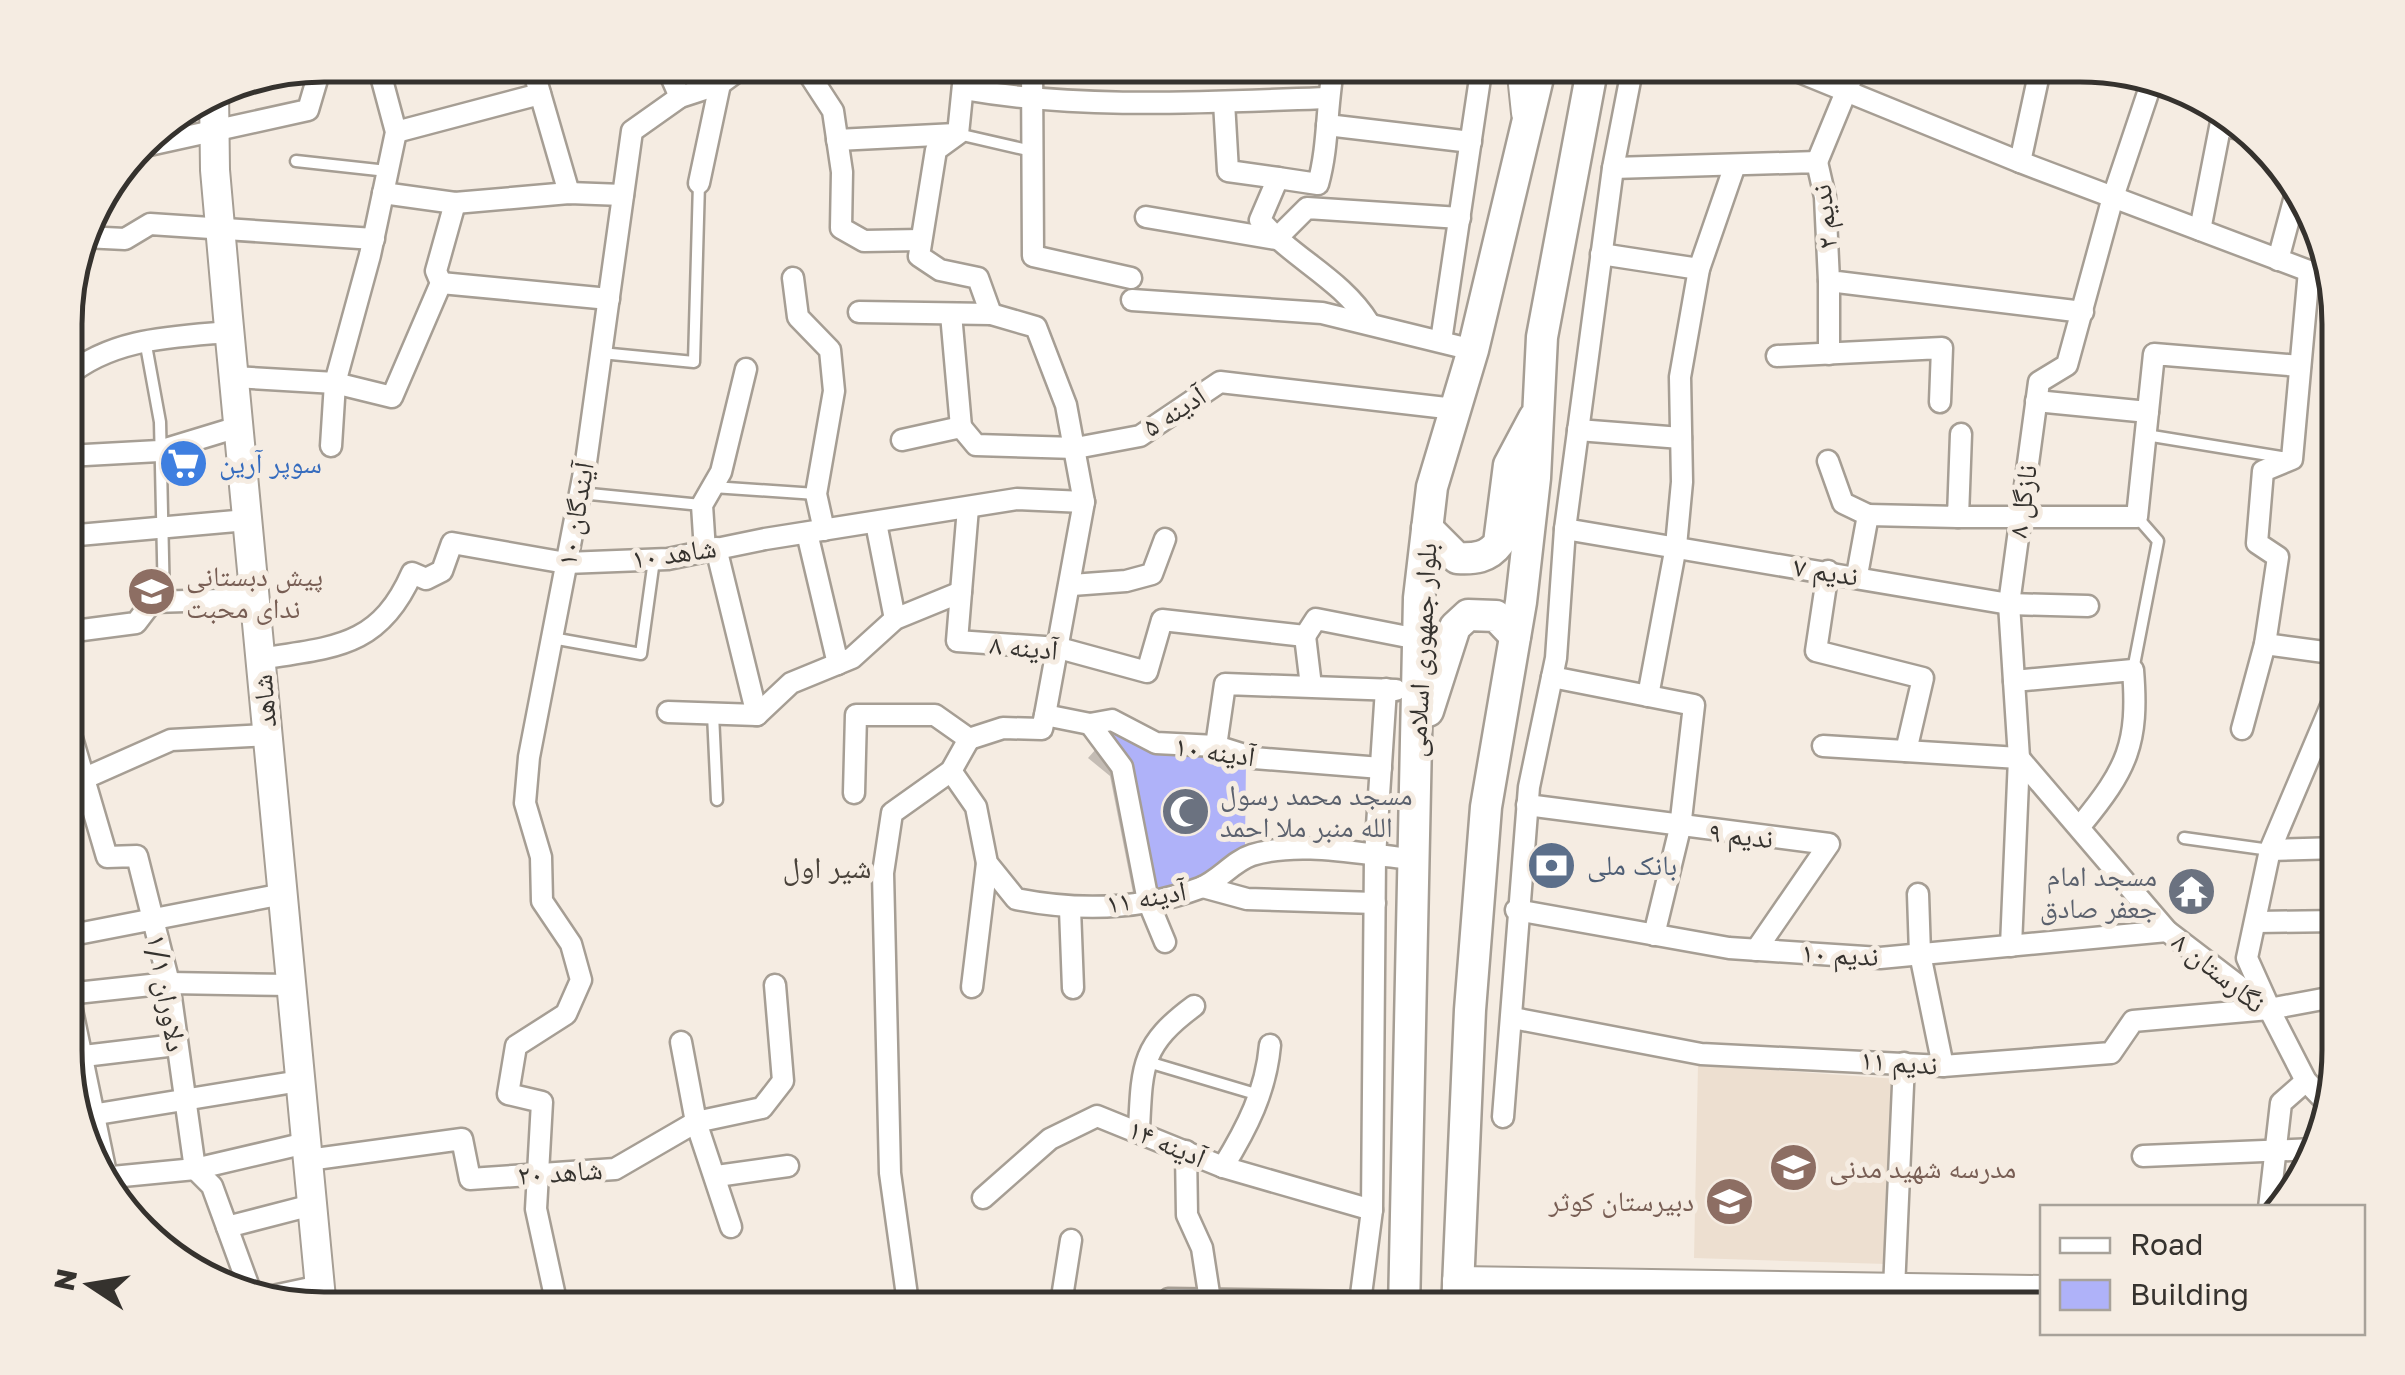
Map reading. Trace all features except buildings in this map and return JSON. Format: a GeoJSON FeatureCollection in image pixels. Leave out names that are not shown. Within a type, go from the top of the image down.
{"type":"FeatureCollection","features":[{"type":"Feature","properties":{"kind":"main road"},"geometry":{"type":"LineString","coordinates":[[1523,82],[1527,126]]}},
{"type":"Feature","properties":{"kind":"main road","name":"بلوار جمهوری اسلامی"},"geometry":{"type":"LineString","coordinates":[[1404,1292],[1416,756],[1402,690],[1418,639],[1432,488],[1474,350],[1537,82]]}},
{"type":"Feature","properties":{"kind":"main road"},"geometry":{"type":"LineString","coordinates":[[1457,1292],[1484,830],[1516,636],[1533,496],[1542,337],[1590,82]]}},
{"type":"Feature","properties":{"kind":"main road","name":"شاهد"},"geometry":{"type":"LineString","coordinates":[[214,109],[238,427],[320,1292]]}},
{"type":"Feature","properties":{"kind":"main road"},"geometry":{"type":"LineString","coordinates":[[1427,528],[1456,558],[1480,557],[1493,551],[1499,543],[1510,464],[1538,410]]}},
{"type":"Feature","properties":{"kind":"main road"},"geometry":{"type":"LineString","coordinates":[[1416,756],[1454,627],[1468,615],[1496,616],[1516,636]]}},
{"type":"Feature","properties":{"kind":"main road"},"geometry":{"type":"LineString","coordinates":[[1746,1292],[1948,1292]]}},
{"type":"Feature","properties":{"kind":"street"},"geometry":{"type":"LineString","coordinates":[[331,446],[334,383],[374,239],[396,132],[383,82]]}},
{"type":"Feature","properties":{"kind":"street"},"geometry":{"type":"LineString","coordinates":[[537,82],[569,192]]}},
{"type":"Feature","properties":{"kind":"street"},"geometry":{"type":"LineString","coordinates":[[674,82],[680,96]]}},
{"type":"Feature","properties":{"kind":"street","name":"آیندگان ۱۰"},"geometry":{"type":"LineString","coordinates":[[541,1174],[542,1102],[508,1094],[516,1046],[566,1014],[580,980],[571,944],[542,900],[542,857],[525,804],[529,758],[580,493],[632,131],[680,96],[723,82]]}},
{"type":"Feature","properties":{"kind":"street"},"geometry":{"type":"LineString","coordinates":[[814,82],[833,110],[841,228],[864,241],[921,240]]}},
{"type":"Feature","properties":{"kind":"street"},"geometry":{"type":"LineString","coordinates":[[964,82],[958,134],[936,150],[919,256],[940,270],[978,278],[991,314]]}},
{"type":"Feature","properties":{"kind":"street"},"geometry":{"type":"LineString","coordinates":[[1032,82],[1034,256],[1131,278]]}},
{"type":"Feature","properties":{"kind":"street"},"geometry":{"type":"LineString","coordinates":[[1224,102],[1228,171],[1318,184],[1331,82]]}},
{"type":"Feature","properties":{"kind":"street"},"geometry":{"type":"LineString","coordinates":[[1441,341],[1480,82]]}},
{"type":"Feature","properties":{"kind":"street"},"geometry":{"type":"LineString","coordinates":[[1504,1116],[1513,1018],[1516,910],[1527,805],[1552,677],[1565,529],[1601,254],[1631,82]]}},
{"type":"Feature","properties":{"kind":"street"},"geometry":{"type":"LineString","coordinates":[[1826,82],[2020,162],[2316,273]]}},
{"type":"Feature","properties":{"kind":"street"},"geometry":{"type":"LineString","coordinates":[[1818,162],[1850,82]]}},
{"type":"Feature","properties":{"kind":"street"},"geometry":{"type":"LineString","coordinates":[[2020,162],[2038,82]]}},
{"type":"Feature","properties":{"kind":"street"},"geometry":{"type":"LineString","coordinates":[[168,141],[308,110],[316,83]]}},
{"type":"Feature","properties":{"kind":"street"},"geometry":{"type":"LineString","coordinates":[[699,183],[720,84]]}},
{"type":"Feature","properties":{"kind":"street"},"geometry":{"type":"LineString","coordinates":[[963,89],[1032,101],[1328,98]]}},
{"type":"Feature","properties":{"kind":"street"},"geometry":{"type":"LineString","coordinates":[[2148,93],[2113,197],[2066,366],[2039,382],[2036,401],[2148,412]]}},
{"type":"Feature","properties":{"kind":"street"},"geometry":{"type":"LineString","coordinates":[[396,132],[540,94]]}},
{"type":"Feature","properties":{"kind":"street"},"geometry":{"type":"LineString","coordinates":[[1327,125],[1471,142]]}},
{"type":"Feature","properties":{"kind":"street"},"geometry":{"type":"LineString","coordinates":[[2200,230],[2220,127]]}},
{"type":"Feature","properties":{"kind":"street"},"geometry":{"type":"LineString","coordinates":[[837,140],[958,134]]}},
{"type":"Feature","properties":{"kind":"street","name":"ندیم ۲"},"geometry":{"type":"LineString","coordinates":[[1613,168],[1818,162],[1825,198],[1829,281],[2083,312]]}},
{"type":"Feature","properties":{"kind":"street"},"geometry":{"type":"LineString","coordinates":[[1648,696],[1676,546],[1680,378],[1700,269],[1735,165]]}},
{"type":"Feature","properties":{"kind":"street"},"geometry":{"type":"LineString","coordinates":[[1278,178],[1260,220],[1276,239],[1352,296],[1369,323]]}},
{"type":"Feature","properties":{"kind":"street"},"geometry":{"type":"LineString","coordinates":[[383,193],[455,204],[569,192],[624,195]]}},
{"type":"Feature","properties":{"kind":"street"},"geometry":{"type":"LineString","coordinates":[[442,282],[436,271],[455,204]]}},
{"type":"Feature","properties":{"kind":"street"},"geometry":{"type":"LineString","coordinates":[[1276,239],[1307,208],[1460,218]]}},
{"type":"Feature","properties":{"kind":"street"},"geometry":{"type":"LineString","coordinates":[[2278,260],[2292,208]]}},
{"type":"Feature","properties":{"kind":"street"},"geometry":{"type":"LineString","coordinates":[[1146,216],[1276,239]]}},
{"type":"Feature","properties":{"kind":"street"},"geometry":{"type":"LineString","coordinates":[[99,238],[125,239],[150,224],[374,239]]}},
{"type":"Feature","properties":{"kind":"street"},"geometry":{"type":"LineString","coordinates":[[1601,254],[1700,269]]}},
{"type":"Feature","properties":{"kind":"street"},"geometry":{"type":"LineString","coordinates":[[2242,729],[2265,644],[2278,557],[2257,543],[2263,472],[2292,459],[2309,271]]}},
{"type":"Feature","properties":{"kind":"street"},"geometry":{"type":"LineString","coordinates":[[793,278],[798,316],[830,350],[834,392],[816,494],[815,532],[838,664]]}},
{"type":"Feature","properties":{"kind":"street"},"geometry":{"type":"LineString","coordinates":[[1829,281],[1829,354]]}},
{"type":"Feature","properties":{"kind":"street"},"geometry":{"type":"LineString","coordinates":[[442,282],[609,298]]}},
{"type":"Feature","properties":{"kind":"street"},"geometry":{"type":"LineString","coordinates":[[234,377],[334,383],[392,396],[442,282]]}},
{"type":"Feature","properties":{"kind":"street"},"geometry":{"type":"LineString","coordinates":[[1132,300],[1322,313],[1474,350]]}},
{"type":"Feature","properties":{"kind":"street"},"geometry":{"type":"LineString","coordinates":[[859,312],[991,314],[1036,328],[1066,405],[1084,502],[1072,585],[1042,729],[1003,728],[969,740],[951,771],[892,813],[883,873],[890,1173],[907,1292]]}},
{"type":"Feature","properties":{"kind":"street"},"geometry":{"type":"LineString","coordinates":[[902,440],[961,427],[951,314]]}},
{"type":"Feature","properties":{"kind":"street"},"geometry":{"type":"LineString","coordinates":[[82,364],[145,340],[230,332]]}},
{"type":"Feature","properties":{"kind":"street"},"geometry":{"type":"LineString","coordinates":[[1777,356],[1942,348],[1940,402]]}},
{"type":"Feature","properties":{"kind":"street"},"geometry":{"type":"LineString","coordinates":[[1828,461],[1843,504],[1868,515],[2136,517],[2154,354],[2300,366]]}},
{"type":"Feature","properties":{"kind":"street"},"geometry":{"type":"LineString","coordinates":[[746,368],[721,472],[707,496],[711,550],[756,714]]}},
{"type":"Feature","properties":{"kind":"street","name":"آدینه ۵"},"geometry":{"type":"LineString","coordinates":[[961,427],[976,445],[1076,448],[1140,436],[1220,382],[1456,408]]}},
{"type":"Feature","properties":{"kind":"street","name":"نازگل ۸"},"geometry":{"type":"LineString","coordinates":[[2011,946],[2020,758],[2009,604],[2036,401]]}},
{"type":"Feature","properties":{"kind":"street"},"geometry":{"type":"LineString","coordinates":[[82,455],[159,451],[238,427]]}},
{"type":"Feature","properties":{"kind":"street"},"geometry":{"type":"LineString","coordinates":[[1578,430],[1681,438]]}},
{"type":"Feature","properties":{"kind":"street"},"geometry":{"type":"LineString","coordinates":[[1958,518],[1961,434]]}},
{"type":"Feature","properties":{"kind":"street","name":"شاهد ۱۰"},"geometry":{"type":"LineString","coordinates":[[260,658],[331,648],[380,626],[412,573],[426,579],[442,572],[452,543],[566,563],[654,560],[1018,500],[1084,502]]}},
{"type":"Feature","properties":{"kind":"street"},"geometry":{"type":"LineString","coordinates":[[668,712],[756,714],[792,682],[852,658],[896,619],[962,592],[968,508]]}},
{"type":"Feature","properties":{"kind":"street"},"geometry":{"type":"LineString","coordinates":[[1857,575],[1868,515]]}},
{"type":"Feature","properties":{"kind":"street"},"geometry":{"type":"LineString","coordinates":[[82,535],[247,520]]}},
{"type":"Feature","properties":{"kind":"street"},"geometry":{"type":"LineString","coordinates":[[876,523],[896,619]]}},
{"type":"Feature","properties":{"kind":"street","name":"ندیم ۷"},"geometry":{"type":"LineString","coordinates":[[1565,529],[1857,575],[2009,604],[2088,606]]}},
{"type":"Feature","properties":{"kind":"street"},"geometry":{"type":"LineString","coordinates":[[1072,585],[1126,582],[1152,574],[1165,539]]}},
{"type":"Feature","properties":{"kind":"street"},"geometry":{"type":"LineString","coordinates":[[1828,571],[1816,651],[1923,678],[1906,751]]}},
{"type":"Feature","properties":{"kind":"street","name":"آدینه ۸"},"geometry":{"type":"LineString","coordinates":[[962,592],[958,641],[1059,648],[1147,672],[1162,620],[1306,636],[1316,620],[1418,639]]}},
{"type":"Feature","properties":{"kind":"street"},"geometry":{"type":"LineString","coordinates":[[82,630],[136,623],[152,602],[255,599]]}},
{"type":"Feature","properties":{"kind":"street"},"geometry":{"type":"LineString","coordinates":[[1306,636],[1312,686]]}},
{"type":"Feature","properties":{"kind":"street"},"geometry":{"type":"LineString","coordinates":[[2265,644],[2322,652]]}},
{"type":"Feature","properties":{"kind":"street"},"geometry":{"type":"LineString","coordinates":[[2014,680],[2133,670],[2137,722],[2117,781],[2081,826]]}},
{"type":"Feature","properties":{"kind":"street"},"geometry":{"type":"LineString","coordinates":[[1552,677],[1694,705],[1680,828],[1654,934]]}},
{"type":"Feature","properties":{"kind":"street"},"geometry":{"type":"LineString","coordinates":[[1216,746],[1225,684],[1402,690],[1381,768],[1375,856],[1372,1210],[1362,1292]]}},
{"type":"Feature","properties":{"kind":"street"},"geometry":{"type":"LineString","coordinates":[[854,793],[856,715],[936,715],[969,740]]}},
{"type":"Feature","properties":{"kind":"street","name":"آدینه ۱۰"},"geometry":{"type":"LineString","coordinates":[[1045,715],[1090,724],[1112,720],[1156,743],[1216,746],[1254,758],[1381,768]]}},
{"type":"Feature","properties":{"kind":"street"},"geometry":{"type":"LineString","coordinates":[[1090,724],[1122,767],[1148,901],[1165,942]]}},
{"type":"Feature","properties":{"kind":"street"},"geometry":{"type":"LineString","coordinates":[[82,781],[172,740],[268,735]]}},
{"type":"Feature","properties":{"kind":"street"},"geometry":{"type":"LineString","coordinates":[[2322,740],[2270,850],[2247,958],[2270,1008],[2322,999]]}},
{"type":"Feature","properties":{"kind":"street"},"geometry":{"type":"LineString","coordinates":[[1823,746],[2020,758]]}},
{"type":"Feature","properties":{"kind":"street","name":"نگارستان ۸"},"geometry":{"type":"LineString","coordinates":[[2020,758],[2167,931],[2270,1008],[2306,1082],[2318,1094]]}},
{"type":"Feature","properties":{"kind":"street"},"geometry":{"type":"LineString","coordinates":[[951,771],[976,807],[986,863],[972,986]]}},
{"type":"Feature","properties":{"kind":"street","name":"دلاوران ۱/۱"},"geometry":{"type":"LineString","coordinates":[[82,798],[107,857],[137,856],[169,983],[195,1169],[212,1186],[246,1279]]}},
{"type":"Feature","properties":{"kind":"street","name":"ندیم ۹"},"geometry":{"type":"LineString","coordinates":[[1527,805],[1680,828],[1829,844],[1756,950]]}},
{"type":"Feature","properties":{"kind":"street"},"geometry":{"type":"LineString","coordinates":[[1484,830],[1523,838]]}},
{"type":"Feature","properties":{"kind":"street"},"geometry":{"type":"LineString","coordinates":[[2270,850],[2322,849]]}},
{"type":"Feature","properties":{"kind":"street","name":"آدینه ۱۱"},"geometry":{"type":"LineString","coordinates":[[986,863],[1016,900],[1070,910],[1148,901],[1203,887],[1248,856],[1277,850],[1414,859]]}},
{"type":"Feature","properties":{"kind":"street"},"geometry":{"type":"LineString","coordinates":[[1203,887],[1247,899],[1375,903]]}},
{"type":"Feature","properties":{"kind":"street"},"geometry":{"type":"LineString","coordinates":[[82,933],[283,894]]}},
{"type":"Feature","properties":{"kind":"street"},"geometry":{"type":"LineString","coordinates":[[1918,894],[1920,954],[1943,1066]]}},
{"type":"Feature","properties":{"kind":"street"},"geometry":{"type":"LineString","coordinates":[[1070,910],[1074,988]]}},
{"type":"Feature","properties":{"kind":"street","name":"ندیم ۱۰"},"geometry":{"type":"LineString","coordinates":[[1516,910],[1756,950],[1880,958],[2167,931]]}},
{"type":"Feature","properties":{"kind":"street"},"geometry":{"type":"LineString","coordinates":[[2257,922],[2322,920]]}},
{"type":"Feature","properties":{"kind":"street"},"geometry":{"type":"LineString","coordinates":[[82,990],[169,983],[291,985]]}},
{"type":"Feature","properties":{"kind":"street","name":"شاهد ۲۰"},"geometry":{"type":"LineString","coordinates":[[307,1152],[462,1139],[470,1178],[615,1169],[696,1122],[762,1108],[783,1080],[774,985]]}},
{"type":"Feature","properties":{"kind":"street"},"geometry":{"type":"LineString","coordinates":[[1139,1130],[1142,1079],[1159,1032],[1194,1006]]}},
{"type":"Feature","properties":{"kind":"street","name":"ندیم ۱۱"},"geometry":{"type":"LineString","coordinates":[[1513,1018],[1701,1054],[1943,1066],[2111,1053],[2133,1021],[2270,1008]]}},
{"type":"Feature","properties":{"kind":"street"},"geometry":{"type":"LineString","coordinates":[[681,1042],[696,1122],[717,1176],[731,1228]]}},
{"type":"Feature","properties":{"kind":"street"},"geometry":{"type":"LineString","coordinates":[[83,1056],[176,1045]]}},
{"type":"Feature","properties":{"kind":"street"},"geometry":{"type":"LineString","coordinates":[[1223,1167],[1267,1078],[1270,1045]]}},
{"type":"Feature","properties":{"kind":"street"},"geometry":{"type":"LineString","coordinates":[[1894,1289],[1904,1063]]}},
{"type":"Feature","properties":{"kind":"street"},"geometry":{"type":"LineString","coordinates":[[91,1114],[300,1081]]}},
{"type":"Feature","properties":{"kind":"street"},"geometry":{"type":"LineString","coordinates":[[2270,1201],[2281,1104],[2306,1082]]}},
{"type":"Feature","properties":{"kind":"street","name":"آدینه ۱۴"},"geometry":{"type":"LineString","coordinates":[[983,1198],[1050,1139],[1098,1116],[1223,1167],[1372,1210]]}},
{"type":"Feature","properties":{"kind":"street"},"geometry":{"type":"LineString","coordinates":[[2143,1156],[2301,1150]]}},
{"type":"Feature","properties":{"kind":"street"},"geometry":{"type":"LineString","coordinates":[[1186,1151],[1187,1214],[1202,1248],[1209,1292]]}},
{"type":"Feature","properties":{"kind":"street"},"geometry":{"type":"LineString","coordinates":[[118,1177],[307,1152]]}},
{"type":"Feature","properties":{"kind":"street"},"geometry":{"type":"LineString","coordinates":[[717,1176],[788,1166]]}},
{"type":"Feature","properties":{"kind":"street"},"geometry":{"type":"LineString","coordinates":[[541,1174],[536,1209],[554,1292]]}},
{"type":"Feature","properties":{"kind":"street"},"geometry":{"type":"LineString","coordinates":[[227,1227],[312,1205]]}},
{"type":"Feature","properties":{"kind":"street"},"geometry":{"type":"LineString","coordinates":[[1063,1292],[1071,1240]]}},
{"type":"Feature","properties":{"kind":"lane"},"geometry":{"type":"LineString","coordinates":[[958,134],[1032,150]]}},
{"type":"Feature","properties":{"kind":"lane"},"geometry":{"type":"LineString","coordinates":[[296,161],[388,171]]}},
{"type":"Feature","properties":{"kind":"lane"},"geometry":{"type":"LineString","coordinates":[[601,353],[694,362],[699,183]]}},
{"type":"Feature","properties":{"kind":"lane"},"geometry":{"type":"LineString","coordinates":[[145,340],[160,422],[164,602]]}},
{"type":"Feature","properties":{"kind":"lane"},"geometry":{"type":"LineString","coordinates":[[2145,435],[2292,459]]}},
{"type":"Feature","properties":{"kind":"lane"},"geometry":{"type":"LineString","coordinates":[[580,493],[816,494]]}},
{"type":"Feature","properties":{"kind":"lane"},"geometry":{"type":"LineString","coordinates":[[2133,670],[2158,541],[2136,517]]}},
{"type":"Feature","properties":{"kind":"lane"},"geometry":{"type":"LineString","coordinates":[[552,638],[641,654],[654,560]]}},
{"type":"Feature","properties":{"kind":"lane"},"geometry":{"type":"LineString","coordinates":[[713,714],[716,800]]}},
{"type":"Feature","properties":{"kind":"lane"},"geometry":{"type":"LineString","coordinates":[[2184,838],[2270,850]]}},
{"type":"Feature","properties":{"kind":"lane"},"geometry":{"type":"LineString","coordinates":[[1148,1062],[1260,1096]]}},
{"type":"Feature","properties":{"kind":"shaded area","name":"مدرسه شهید مدنی"},"geometry":{"type":"Polygon","coordinates":[[[1698,1065],[1898,1079],[1886,1264],[1694,1258],[1698,1065]]]}},
{"type":"Feature","properties":{"kind":"place","name":"سوپر آرین"},"geometry":{"type":"Point","coordinates":[184,463]}},
{"type":"Feature","properties":{"kind":"place","name":"پیش دبستانی ندای محبت"},"geometry":{"type":"Point","coordinates":[151,592]}},
{"type":"Feature","properties":{"kind":"place","name":"مسجد محمد رسول الله منبر ملا احمد"},"geometry":{"type":"Point","coordinates":[1185,811]}},
{"type":"Feature","properties":{"kind":"place","name":"بانک ملی"},"geometry":{"type":"Point","coordinates":[1552,865]}},
{"type":"Feature","properties":{"kind":"place","name":"مسجد امام جعفر صادق"},"geometry":{"type":"Point","coordinates":[2192,892]}},
{"type":"Feature","properties":{"kind":"place","name":"مدرسه شهید مدنی"},"geometry":{"type":"Point","coordinates":[1794,1168]}},
{"type":"Feature","properties":{"kind":"place","name":"دبیرستان کوثر"},"geometry":{"type":"Point","coordinates":[1729,1201]}},
{"type":"Feature","properties":{"kind":"district","name":"شیر اول"},"geometry":{"type":"Point","coordinates":[827,868]}}]}
